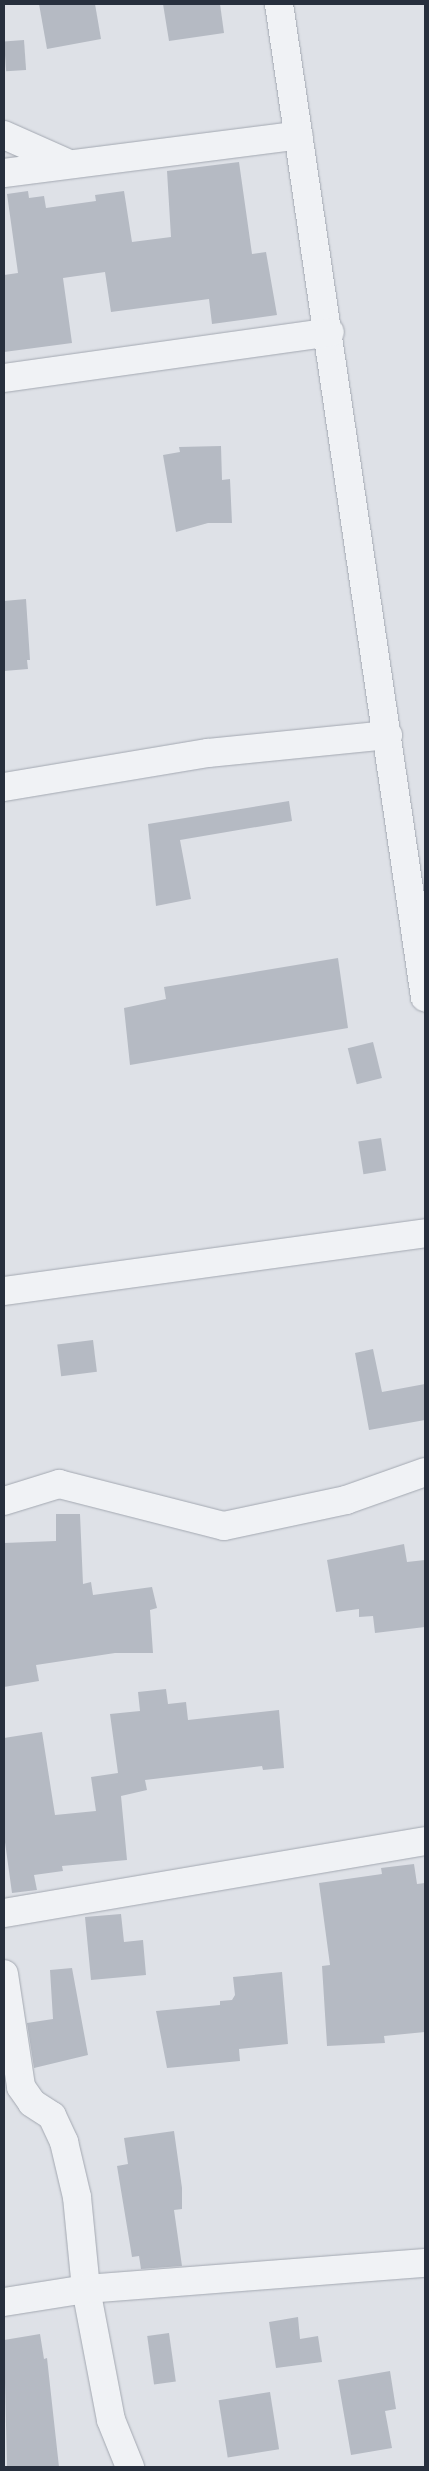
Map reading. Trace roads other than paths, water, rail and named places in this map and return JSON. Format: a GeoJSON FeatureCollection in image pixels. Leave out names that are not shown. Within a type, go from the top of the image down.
{"type":"FeatureCollection","features":[{"type":"Feature","properties":{"kind":"street"},"geometry":{"type":"LineString","coordinates":[[279,4],[423,958],[425,997]]}},
{"type":"Feature","properties":{"kind":"street"},"geometry":{"type":"LineString","coordinates":[[4,135],[67,164]]}},
{"type":"Feature","properties":{"kind":"street"},"geometry":{"type":"LineString","coordinates":[[4,173],[299,135]]}},
{"type":"Feature","properties":{"kind":"street"},"geometry":{"type":"LineString","coordinates":[[4,378],[330,332]]}},
{"type":"Feature","properties":{"kind":"street"},"geometry":{"type":"LineString","coordinates":[[4,787],[208,752],[388,735]]}},
{"type":"Feature","properties":{"kind":"street"},"geometry":{"type":"LineString","coordinates":[[4,1291],[425,1233]]}},
{"type":"Feature","properties":{"kind":"street"},"geometry":{"type":"LineString","coordinates":[[4,1501],[59,1484],[224,1526],[346,1500],[425,1472]]}},
{"type":"Feature","properties":{"kind":"street"},"geometry":{"type":"LineString","coordinates":[[4,1913],[425,1841]]}},
{"type":"Feature","properties":{"kind":"street"},"geometry":{"type":"LineString","coordinates":[[4,1974],[21,2087],[32,2103],[52,2116],[64,2142],[77,2197],[86,2289],[111,2420],[130,2467]]}},
{"type":"Feature","properties":{"kind":"street"},"geometry":{"type":"LineString","coordinates":[[4,2302],[86,2289],[425,2263]]}}]}
